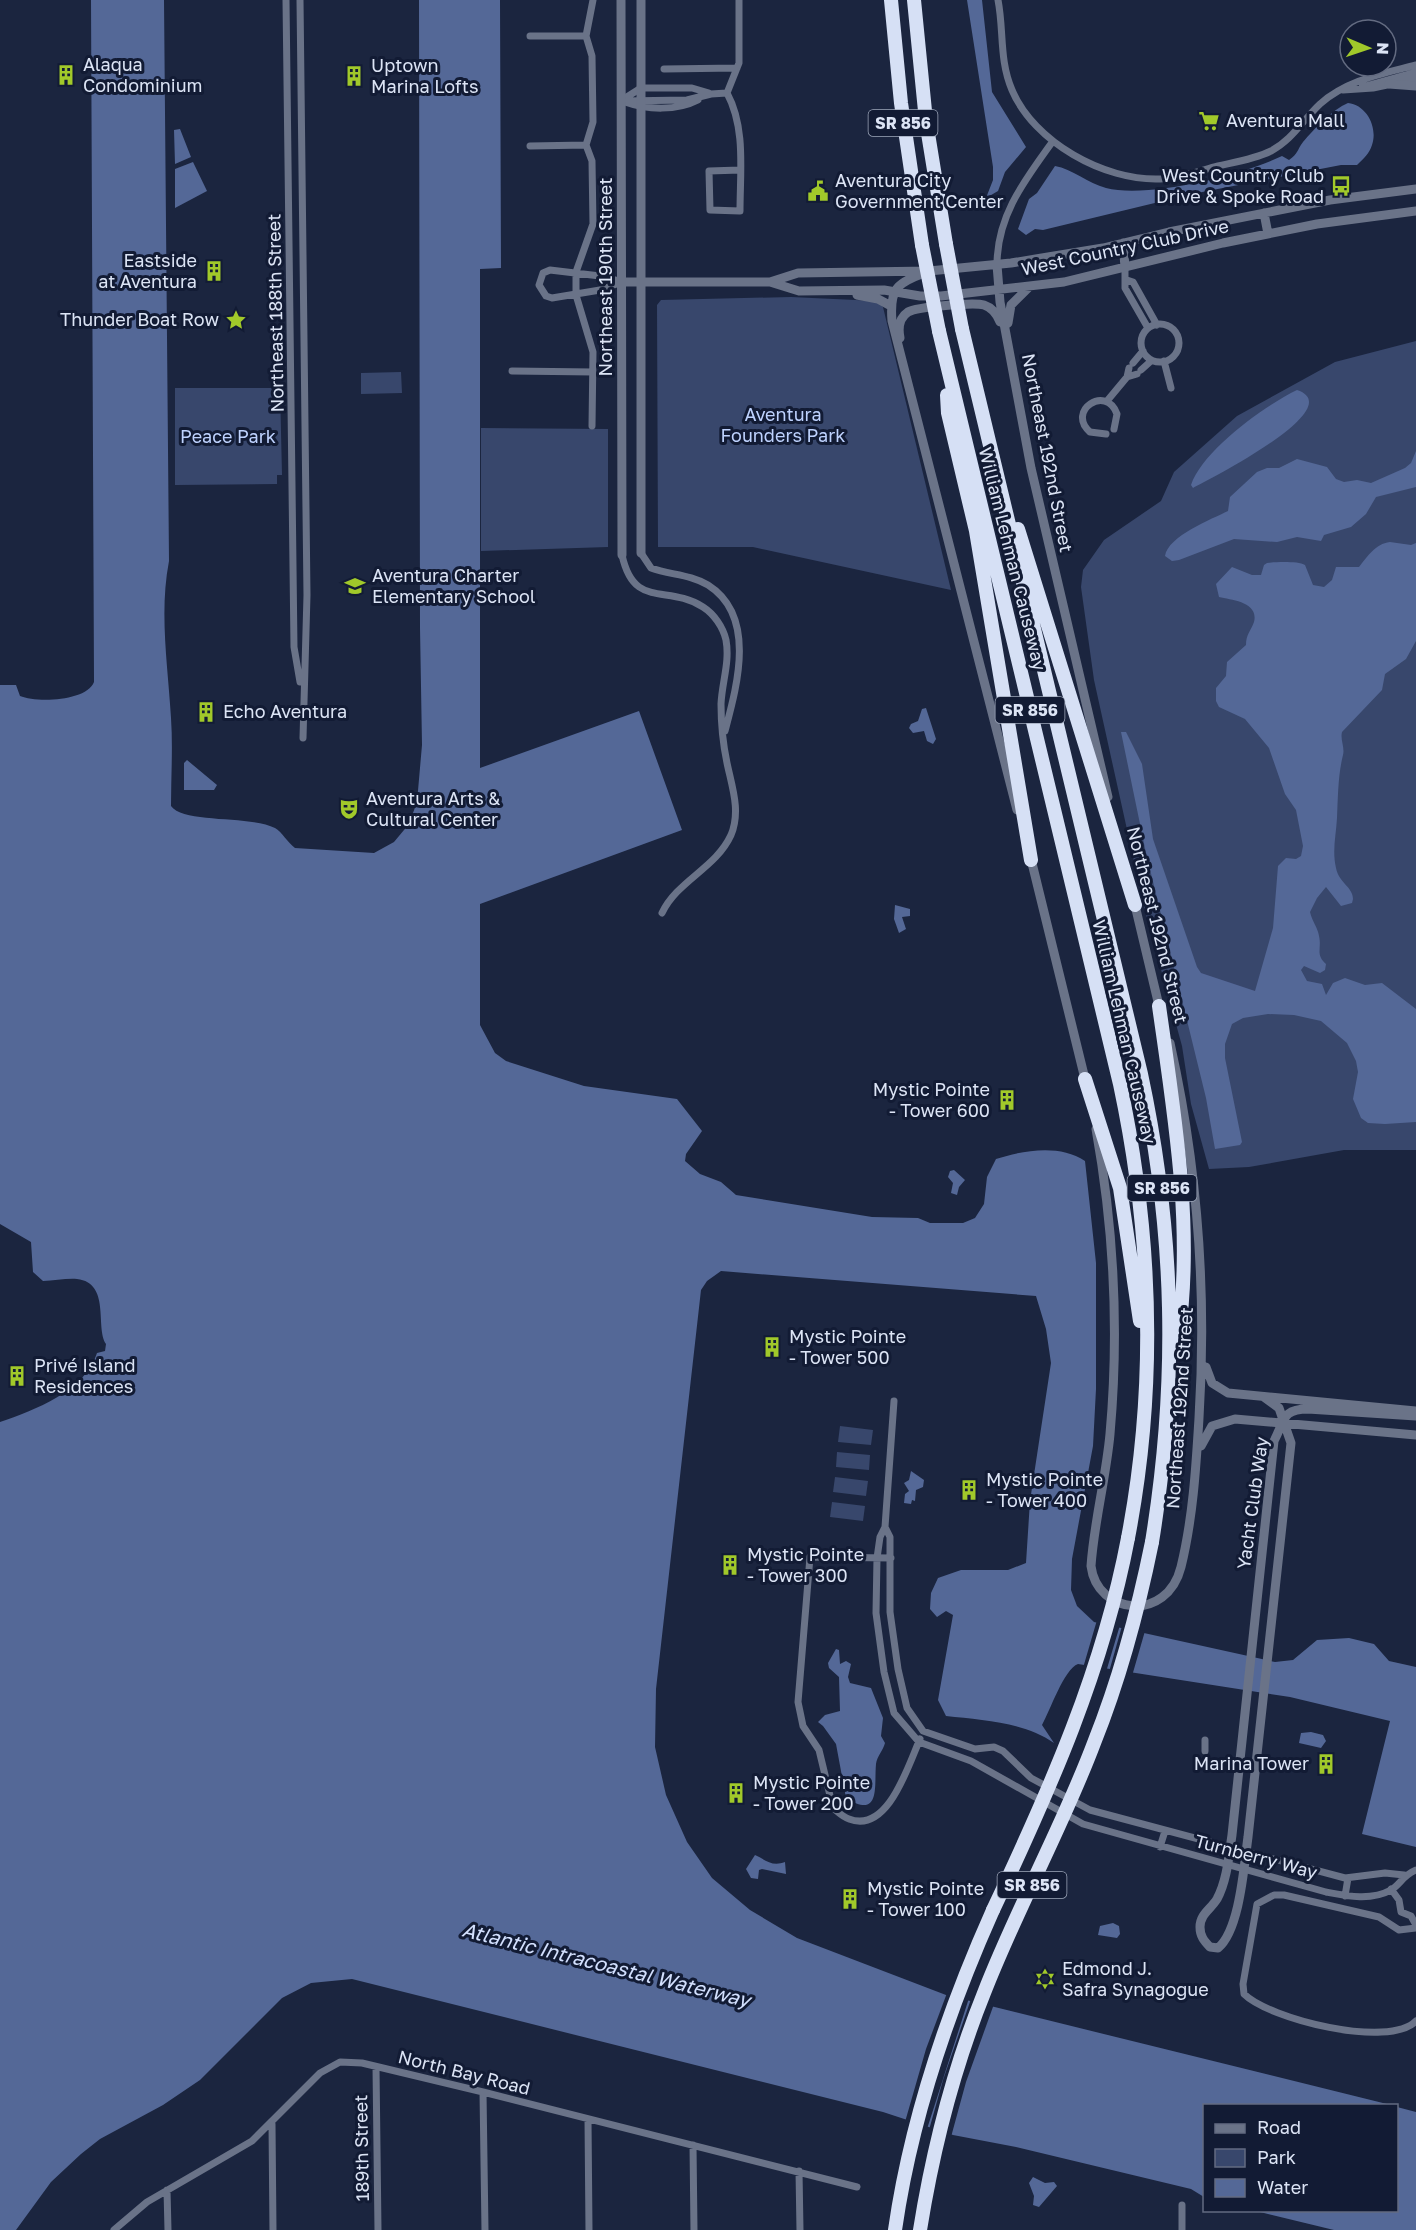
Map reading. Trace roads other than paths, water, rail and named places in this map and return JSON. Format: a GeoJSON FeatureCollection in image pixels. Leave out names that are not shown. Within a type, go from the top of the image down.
{"type":"FeatureCollection","features":[{"type":"Feature","properties":{"kind":"highway","name":"William Lehman Causeway"},"geometry":{"type":"LineString","coordinates":[[891,0],[900,103],[922,245],[939,331],[1127,1120],[1145,1250],[1147,1370],[1142,1450],[1128,1538],[1108,1623],[1075,1727],[963,1978],[935,2056],[916,2122],[895,2230]]}},
{"type":"Feature","properties":{"kind":"highway","name":"William Lehman Causeway"},"geometry":{"type":"LineString","coordinates":[[914,0],[926,121],[962,329],[1151,1122],[1162,1193],[1169,1267],[1170,1389],[1165,1453],[1152,1542],[1131,1632],[1100,1728],[1068,1807],[997,1961],[960,2057],[939,2132],[920,2230]]}},
{"type":"Feature","properties":{"kind":"highway"},"geometry":{"type":"LineString","coordinates":[[945,357],[948,413],[976,531],[1031,860]]}},
{"type":"Feature","properties":{"kind":"highway"},"geometry":{"type":"LineString","coordinates":[[998,478],[1026,550],[1135,905]]}},
{"type":"Feature","properties":{"kind":"highway"},"geometry":{"type":"LineString","coordinates":[[1159,1006],[1178,1149],[1182,1242],[1181,1313],[1170,1389]]}},
{"type":"Feature","properties":{"kind":"highway"},"geometry":{"type":"LineString","coordinates":[[1085,1079],[1105,1136],[1124,1205],[1147,1370]]}},
{"type":"Feature","properties":{"kind":"street","name":"Northeast 188th Street"},"geometry":{"type":"LineString","coordinates":[[286,0],[294,640],[303,697]]}},
{"type":"Feature","properties":{"kind":"street","name":"Northeast 188th Street"},"geometry":{"type":"LineString","coordinates":[[300,0],[307,595],[303,738]]}},
{"type":"Feature","properties":{"kind":"street"},"geometry":{"type":"LineString","coordinates":[[592,426],[593,352],[576,295],[576,272],[593,224],[592,161],[586,145],[593,122],[592,56],[585,36],[593,0]]}},
{"type":"Feature","properties":{"kind":"street","name":"Northeast 190th Street"},"geometry":{"type":"LineString","coordinates":[[621,0],[622,555]]}},
{"type":"Feature","properties":{"kind":"street","name":"Northeast 190th Street"},"geometry":{"type":"LineString","coordinates":[[640,0],[641,553]]}},
{"type":"Feature","properties":{"kind":"street"},"geometry":{"type":"LineString","coordinates":[[739,0],[737,68],[728,93],[739,123],[740,170],[740,211],[710,210],[709,171],[740,170]]}},
{"type":"Feature","properties":{"kind":"street"},"geometry":{"type":"LineString","coordinates":[[998,0],[1003,61],[1010,85],[1026,114],[1053,141],[1080,158],[1127,176],[1161,179],[1176,177],[1257,157],[1272,151],[1292,136],[1321,104],[1338,91],[1368,78],[1416,65]]}},
{"type":"Feature","properties":{"kind":"street"},"geometry":{"type":"LineString","coordinates":[[530,36],[585,36]]}},
{"type":"Feature","properties":{"kind":"street"},"geometry":{"type":"LineString","coordinates":[[664,69],[737,68]]}},
{"type":"Feature","properties":{"kind":"street"},"geometry":{"type":"LineString","coordinates":[[1360,88],[1374,82],[1416,72]]}},
{"type":"Feature","properties":{"kind":"street"},"geometry":{"type":"LineString","coordinates":[[1338,91],[1416,79]]}},
{"type":"Feature","properties":{"kind":"street"},"geometry":{"type":"LineString","coordinates":[[1389,84],[1416,86]]}},
{"type":"Feature","properties":{"kind":"street"},"geometry":{"type":"LineString","coordinates":[[622,101],[641,88],[693,88],[711,94],[728,93]]}},
{"type":"Feature","properties":{"kind":"street"},"geometry":{"type":"LineString","coordinates":[[622,101],[687,106],[711,94]]}},
{"type":"Feature","properties":{"kind":"street","name":"Northeast 192nd Street"},"geometry":{"type":"LineString","coordinates":[[894,292],[891,306],[893,326],[1085,1079],[1106,1192],[1113,1277],[1114,1336],[1110,1432],[1091,1566],[1095,1581],[1104,1593],[1126,1604],[1143,1605],[1158,1602],[1172,1590],[1184,1553],[1197,1462],[1204,1348],[1202,1261],[1192,1159],[1176,1068],[1045,534],[998,291],[998,241],[1007,211],[1053,141]]}},
{"type":"Feature","properties":{"kind":"street"},"geometry":{"type":"LineString","coordinates":[[530,146],[586,145]]}},
{"type":"Feature","properties":{"kind":"street","name":"West Country Club Drive"},"geometry":{"type":"LineString","coordinates":[[770,282],[798,273],[929,271],[997,265],[1124,243],[1337,199],[1416,189]]}},
{"type":"Feature","properties":{"kind":"street","name":"West Country Club Drive"},"geometry":{"type":"LineString","coordinates":[[622,282],[770,282],[799,291],[894,292],[934,297],[1028,288],[1317,224],[1416,211]]}},
{"type":"Feature","properties":{"kind":"street"},"geometry":{"type":"LineString","coordinates":[[1264,213],[1268,234]]}},
{"type":"Feature","properties":{"kind":"street"},"geometry":{"type":"LineString","coordinates":[[1124,243],[1127,280],[1125,288],[1148,328]]}},
{"type":"Feature","properties":{"kind":"street"},"geometry":{"type":"LineString","coordinates":[[550,270],[576,272],[622,282],[600,290],[552,298],[546,296],[539,285],[543,273],[550,270]]}},
{"type":"Feature","properties":{"kind":"street"},"geometry":{"type":"LineString","coordinates":[[894,292],[906,280],[929,271]]}},
{"type":"Feature","properties":{"kind":"street"},"geometry":{"type":"LineString","coordinates":[[1127,280],[1133,282],[1156,325]]}},
{"type":"Feature","properties":{"kind":"street"},"geometry":{"type":"LineString","coordinates":[[1009,347],[1008,310],[1028,288]]}},
{"type":"Feature","properties":{"kind":"street"},"geometry":{"type":"LineString","coordinates":[[837,291],[878,298],[891,306]]}},
{"type":"Feature","properties":{"kind":"street"},"geometry":{"type":"LineString","coordinates":[[908,378],[899,328],[902,318],[911,311],[973,304],[986,306],[996,314],[1009,347]]}},
{"type":"Feature","properties":{"kind":"street"},"geometry":{"type":"LineString","coordinates":[[1127,377],[1139,372],[1151,361],[1164,361],[1176,352],[1178,340],[1172,329],[1156,325],[1148,328],[1142,337],[1143,351],[1151,361]]}},
{"type":"Feature","properties":{"kind":"street"},"geometry":{"type":"LineString","coordinates":[[1106,434],[1090,432],[1082,417],[1090,402],[1107,401],[1127,377],[1131,365],[1143,351]]}},
{"type":"Feature","properties":{"kind":"street"},"geometry":{"type":"LineString","coordinates":[[1164,361],[1171,388]]}},
{"type":"Feature","properties":{"kind":"street"},"geometry":{"type":"LineString","coordinates":[[512,371],[593,372]]}},
{"type":"Feature","properties":{"kind":"street"},"geometry":{"type":"LineString","coordinates":[[1107,401],[1117,414],[1114,429]]}},
{"type":"Feature","properties":{"kind":"street"},"geometry":{"type":"LineString","coordinates":[[622,440],[642,444]]}},
{"type":"Feature","properties":{"kind":"street"},"geometry":{"type":"LineString","coordinates":[[641,553],[651,568],[684,574],[709,585],[732,614],[741,654],[724,736]]}},
{"type":"Feature","properties":{"kind":"street"},"geometry":{"type":"LineString","coordinates":[[622,555],[627,574],[635,584],[648,592],[682,597],[711,613],[721,628],[728,661],[721,703],[735,801],[732,832],[712,860],[668,899],[662,913]]}},
{"type":"Feature","properties":{"kind":"street"},"geometry":{"type":"LineString","coordinates":[[1204,1348],[1208,1375],[1217,1388],[1228,1393],[1416,1411]]}},
{"type":"Feature","properties":{"kind":"street"},"geometry":{"type":"LineString","coordinates":[[1264,1397],[1276,1404],[1282,1425]]}},
{"type":"Feature","properties":{"kind":"street"},"geometry":{"type":"LineString","coordinates":[[894,1401],[885,1527],[880,1537],[878,1558],[876,1613],[884,1672],[894,1713],[919,1742]]}},
{"type":"Feature","properties":{"kind":"street"},"geometry":{"type":"LineString","coordinates":[[1282,1425],[1286,1413],[1298,1409],[1416,1416]]}},
{"type":"Feature","properties":{"kind":"street"},"geometry":{"type":"LineString","coordinates":[[1197,1462],[1205,1434],[1216,1423],[1235,1419],[1282,1425],[1416,1435]]}},
{"type":"Feature","properties":{"kind":"street","name":"Yacht Club Way"},"geometry":{"type":"LineString","coordinates":[[1282,1425],[1291,1443],[1246,1850],[1230,1929],[1224,1942],[1218,1948],[1210,1947],[1202,1939],[1200,1926],[1202,1917],[1217,1900],[1230,1847],[1274,1441],[1282,1425]]}},
{"type":"Feature","properties":{"kind":"street"},"geometry":{"type":"LineString","coordinates":[[885,1527],[890,1537],[891,1558],[890,1612],[898,1669],[907,1708],[923,1731],[884,1813],[867,1820],[849,1820],[833,1808],[819,1750],[803,1726],[798,1702],[810,1557],[891,1558]]}},
{"type":"Feature","properties":{"kind":"street","name":"Turnberry Way"},"geometry":{"type":"LineString","coordinates":[[923,1731],[975,1749],[1003,1750],[1031,1778],[1090,1810],[1348,1878],[1385,1873],[1404,1875]]}},
{"type":"Feature","properties":{"kind":"street"},"geometry":{"type":"LineString","coordinates":[[1205,1740],[1205,1751]]}},
{"type":"Feature","properties":{"kind":"street","name":"Turnberry Way"},"geometry":{"type":"LineString","coordinates":[[919,1742],[971,1761],[1083,1824],[1345,1896],[1364,1897],[1391,1889],[1404,1875],[1416,1870]]}},
{"type":"Feature","properties":{"kind":"street"},"geometry":{"type":"LineString","coordinates":[[971,1761],[975,1749]]}},
{"type":"Feature","properties":{"kind":"street"},"geometry":{"type":"LineString","coordinates":[[1023,1790],[1031,1778]]}},
{"type":"Feature","properties":{"kind":"street"},"geometry":{"type":"LineString","coordinates":[[1083,1824],[1090,1810]]}},
{"type":"Feature","properties":{"kind":"street"},"geometry":{"type":"LineString","coordinates":[[1160,1847],[1165,1831]]}},
{"type":"Feature","properties":{"kind":"street"},"geometry":{"type":"LineString","coordinates":[[1345,1896],[1348,1878]]}},
{"type":"Feature","properties":{"kind":"street"},"geometry":{"type":"LineString","coordinates":[[1391,1889],[1399,1900],[1401,1912],[1411,1916],[1416,1926],[1399,1930],[1387,1920],[1378,1917],[1319,1902],[1274,1895],[1257,1904],[1243,1984],[1244,1994],[1249,1999],[1298,2018],[1361,2033],[1404,2029],[1416,2021]]}},
{"type":"Feature","properties":{"kind":"street","name":"North Bay Road"},"geometry":{"type":"LineString","coordinates":[[114,2230],[134,2211],[252,2141],[272,2124],[308,2085],[333,2064],[351,2062],[483,2092],[857,2187]]}},
{"type":"Feature","properties":{"kind":"street","name":"189th Street"},"geometry":{"type":"LineString","coordinates":[[376,2067],[378,2230]]}},
{"type":"Feature","properties":{"kind":"street"},"geometry":{"type":"LineString","coordinates":[[483,2092],[484,2230]]}},
{"type":"Feature","properties":{"kind":"street"},"geometry":{"type":"LineString","coordinates":[[588,2118],[589,2230]]}},
{"type":"Feature","properties":{"kind":"street"},"geometry":{"type":"LineString","coordinates":[[272,2124],[273,2230]]}},
{"type":"Feature","properties":{"kind":"street"},"geometry":{"type":"LineString","coordinates":[[693,2145],[694,2230]]}},
{"type":"Feature","properties":{"kind":"street"},"geometry":{"type":"LineString","coordinates":[[800,2171],[800,2230]]}},
{"type":"Feature","properties":{"kind":"street"},"geometry":{"type":"LineString","coordinates":[[167,2190],[168,2230]]}},
{"type":"Feature","properties":{"kind":"street"},"geometry":{"type":"LineString","coordinates":[[1182,2205],[1182,2230]]}},
{"type":"Feature","properties":{"kind":"water","name":"Atlantic Intracoastal Waterway"},"geometry":{"type":"Polygon","coordinates":[[[91,0],[164,0],[169,561],[164,620],[172,729],[171,806],[178,812],[189,815],[264,824],[278,830],[295,848],[374,853],[394,842],[409,824],[417,802],[422,745],[419,0],[500,0],[501,268],[480,269],[480,768],[639,711],[682,830],[480,904],[480,1025],[495,1053],[506,1061],[584,1086],[677,1099],[702,1131],[686,1154],[685,1161],[700,1174],[721,1182],[736,1195],[872,1217],[918,1218],[930,1223],[963,1223],[975,1218],[984,1204],[987,1177],[996,1159],[1042,1150],[1064,1152],[1085,1161],[1096,1263],[1096,1389],[1093,1446],[1072,1559],[1071,1590],[1077,1606],[1094,1622],[1275,1662],[1293,1660],[1317,1640],[1349,1638],[1374,1644],[1389,1661],[1416,1667],[1416,1847],[1362,1834],[1390,1721],[1290,1697],[1078,1664],[1073,1667],[1063,1682],[1042,1725],[1054,1743],[1030,1730],[1016,1726],[946,1716],[938,1700],[953,1615],[946,1611],[937,1617],[930,1609],[931,1593],[938,1578],[961,1570],[1008,1570],[1026,1563],[1030,1501],[1051,1363],[1046,1329],[1036,1296],[721,1271],[707,1281],[701,1290],[656,1689],[655,1747],[666,1795],[687,1842],[712,1878],[750,1910],[797,1938],[946,1995],[1387,2104],[1203,2104],[1203,2196],[1191,2189],[1016,2147],[953,2135],[883,2112],[352,1979],[311,1983],[282,1998],[200,2080],[163,2105],[100,2139],[51,2182],[16,2230],[0,2230],[0,1422],[43,1405],[70,1388],[82,1378],[97,1353],[105,1351],[106,1344],[98,1297],[94,1288],[88,1282],[77,1279],[43,1281],[33,1272],[31,1242],[0,1224],[0,685],[16,685],[20,696],[49,700],[72,697],[82,693],[94,682],[91,0]]]}},
{"type":"Feature","properties":{"kind":"water"},"geometry":{"type":"Polygon","coordinates":[[[967,0],[982,0],[992,92],[1026,147],[1005,172],[998,191],[986,198],[993,180],[993,167],[967,0]]]}},
{"type":"Feature","properties":{"kind":"water"},"geometry":{"type":"Polygon","coordinates":[[[1348,103],[1361,108],[1372,125],[1371,148],[1357,165],[1341,165],[1192,194],[1043,230],[1035,229],[1026,235],[1018,229],[1029,199],[1037,193],[1055,166],[1099,186],[1124,191],[1169,188],[1195,183],[1244,171],[1282,156],[1289,160],[1318,125],[1348,103]]]}},
{"type":"Feature","properties":{"kind":"water"},"geometry":{"type":"Polygon","coordinates":[[[180,129],[191,157],[175,164],[174,130],[180,129]]]}},
{"type":"Feature","properties":{"kind":"water"},"geometry":{"type":"Polygon","coordinates":[[[193,162],[207,191],[175,208],[175,169],[193,162]]]}},
{"type":"Feature","properties":{"kind":"water"},"geometry":{"type":"Polygon","coordinates":[[[1297,390],[1309,399],[1305,412],[1291,427],[1246,459],[1193,488],[1191,485],[1198,472],[1221,444],[1252,418],[1297,390]]]}},
{"type":"Feature","properties":{"kind":"water"},"geometry":{"type":"Polygon","coordinates":[[[1416,451],[1416,487],[1376,497],[1366,514],[1351,527],[1324,535],[1321,541],[1297,537],[1277,542],[1234,539],[1179,560],[1172,561],[1165,556],[1168,549],[1182,535],[1228,511],[1230,497],[1257,472],[1267,468],[1279,468],[1297,459],[1327,467],[1336,479],[1344,482],[1357,480],[1371,483],[1405,468],[1411,463],[1416,451]]]}},
{"type":"Feature","properties":{"kind":"water"},"geometry":{"type":"Polygon","coordinates":[[[1390,542],[1411,545],[1416,543],[1416,641],[1406,659],[1385,674],[1382,690],[1342,732],[1343,752],[1334,855],[1338,873],[1351,891],[1353,899],[1352,903],[1341,906],[1326,887],[1317,898],[1310,912],[1318,933],[1320,954],[1326,964],[1325,970],[1320,973],[1304,966],[1301,970],[1307,981],[1322,984],[1326,995],[1333,983],[1345,978],[1365,985],[1382,983],[1416,1009],[1416,1122],[1368,1123],[1361,1118],[1353,1099],[1358,1072],[1356,1061],[1347,1043],[1321,1021],[1294,1015],[1268,1014],[1243,1018],[1232,1024],[1225,1044],[1225,1058],[1242,1142],[1240,1145],[1215,1149],[1206,1098],[1146,853],[1121,732],[1126,732],[1142,764],[1153,839],[1197,967],[1201,973],[1255,991],[1273,928],[1278,866],[1286,858],[1296,859],[1301,856],[1303,846],[1296,810],[1285,794],[1269,748],[1245,719],[1219,707],[1216,701],[1216,688],[1226,676],[1227,662],[1246,645],[1254,622],[1254,615],[1249,606],[1219,597],[1216,584],[1232,567],[1252,575],[1261,575],[1267,563],[1287,562],[1305,565],[1313,585],[1324,587],[1332,580],[1336,567],[1359,567],[1376,548],[1390,542]]]}},
{"type":"Feature","properties":{"kind":"water"},"geometry":{"type":"Polygon","coordinates":[[[926,708],[936,739],[933,744],[927,741],[924,731],[913,733],[909,728],[911,724],[918,721],[922,709],[926,708]]]}},
{"type":"Feature","properties":{"kind":"water"},"geometry":{"type":"Polygon","coordinates":[[[187,760],[217,785],[214,790],[184,790],[184,763],[187,760]]]}},
{"type":"Feature","properties":{"kind":"water"},"geometry":{"type":"Polygon","coordinates":[[[895,905],[910,909],[910,916],[902,917],[906,929],[899,933],[894,919],[895,905]]]}},
{"type":"Feature","properties":{"kind":"water"},"geometry":{"type":"Polygon","coordinates":[[[954,1170],[965,1180],[959,1187],[957,1195],[951,1193],[953,1183],[948,1177],[950,1171],[954,1170]]]}},
{"type":"Feature","properties":{"kind":"water"},"geometry":{"type":"Polygon","coordinates":[[[911,1471],[924,1480],[923,1487],[916,1490],[915,1501],[912,1500],[911,1504],[904,1503],[905,1494],[909,1491],[904,1483],[909,1480],[911,1471]]]}},
{"type":"Feature","properties":{"kind":"water"},"geometry":{"type":"Polygon","coordinates":[[[836,1649],[839,1650],[840,1664],[846,1661],[851,1664],[848,1677],[850,1683],[871,1688],[883,1718],[881,1736],[885,1743],[877,1761],[873,1798],[865,1805],[857,1804],[846,1798],[836,1744],[818,1722],[825,1715],[840,1711],[839,1677],[829,1668],[828,1663],[836,1649]]]}},
{"type":"Feature","properties":{"kind":"water"},"geometry":{"type":"Polygon","coordinates":[[[1311,1732],[1323,1735],[1326,1741],[1321,1748],[1299,1743],[1301,1733],[1311,1732]]]}},
{"type":"Feature","properties":{"kind":"water"},"geometry":{"type":"Polygon","coordinates":[[[755,1855],[773,1863],[785,1862],[786,1874],[762,1869],[759,1870],[758,1879],[751,1878],[746,1869],[755,1855]]]}},
{"type":"Feature","properties":{"kind":"water"},"geometry":{"type":"Polygon","coordinates":[[[1113,1923],[1119,1926],[1120,1934],[1117,1938],[1098,1935],[1100,1926],[1113,1923]]]}},
{"type":"Feature","properties":{"kind":"water"},"geometry":{"type":"Polygon","coordinates":[[[1398,2107],[1416,2112],[1416,2230],[1334,2230],[1260,2212],[1398,2212],[1398,2107]]]}},
{"type":"Feature","properties":{"kind":"water"},"geometry":{"type":"Polygon","coordinates":[[[1033,2177],[1045,2183],[1054,2182],[1057,2186],[1039,2207],[1033,2205],[1034,2196],[1029,2183],[1033,2177]]]}},
{"type":"Feature","properties":{"kind":"place","name":"Alaqua Condominium"},"geometry":{"type":"Point","coordinates":[66,75]}},
{"type":"Feature","properties":{"kind":"place","name":"Uptown Marina Lofts"},"geometry":{"type":"Point","coordinates":[354,76]}},
{"type":"Feature","properties":{"kind":"place","name":"Aventura Mall"},"geometry":{"type":"Point","coordinates":[1209,121]}},
{"type":"Feature","properties":{"kind":"place","name":"West Country Club Drive & Spoke Road"},"geometry":{"type":"Point","coordinates":[1341,186]}},
{"type":"Feature","properties":{"kind":"place","name":"Aventura City Government Center"},"geometry":{"type":"Point","coordinates":[818,191]}},
{"type":"Feature","properties":{"kind":"place","name":"Eastside at Aventura"},"geometry":{"type":"Point","coordinates":[214,271]}},
{"type":"Feature","properties":{"kind":"place","name":"Thunder Boat Row"},"geometry":{"type":"Point","coordinates":[236,320]}},
{"type":"Feature","properties":{"kind":"place","name":"Aventura Charter Elementary School"},"geometry":{"type":"Point","coordinates":[355,586]}},
{"type":"Feature","properties":{"kind":"place","name":"Echo Aventura"},"geometry":{"type":"Point","coordinates":[206,712]}},
{"type":"Feature","properties":{"kind":"place","name":"Aventura Arts & Cultural Center"},"geometry":{"type":"Point","coordinates":[349,809]}},
{"type":"Feature","properties":{"kind":"place","name":"Mystic Pointe - Tower 600"},"geometry":{"type":"Point","coordinates":[1007,1100]}},
{"type":"Feature","properties":{"kind":"place","name":"Mystic Pointe - Tower 500"},"geometry":{"type":"Point","coordinates":[772,1347]}},
{"type":"Feature","properties":{"kind":"place","name":"Privé Island Residences"},"geometry":{"type":"Point","coordinates":[17,1376]}},
{"type":"Feature","properties":{"kind":"place","name":"Mystic Pointe - Tower 400"},"geometry":{"type":"Point","coordinates":[969,1490]}},
{"type":"Feature","properties":{"kind":"place","name":"Mystic Pointe - Tower 300"},"geometry":{"type":"Point","coordinates":[730,1565]}},
{"type":"Feature","properties":{"kind":"place","name":"Marina Tower"},"geometry":{"type":"Point","coordinates":[1326,1764]}},
{"type":"Feature","properties":{"kind":"place","name":"Mystic Pointe - Tower 200"},"geometry":{"type":"Point","coordinates":[736,1793]}},
{"type":"Feature","properties":{"kind":"place","name":"Mystic Pointe - Tower 100"},"geometry":{"type":"Point","coordinates":[850,1899]}},
{"type":"Feature","properties":{"kind":"place","name":"Edmond J. Safra Synagogue"},"geometry":{"type":"Point","coordinates":[1045,1979]}},
{"type":"Feature","properties":{"kind":"park label","name":"Aventura Founders Park"},"geometry":{"type":"Point","coordinates":[783,425]}},
{"type":"Feature","properties":{"kind":"park label","name":"Peace Park"},"geometry":{"type":"Point","coordinates":[228,437]}}]}
